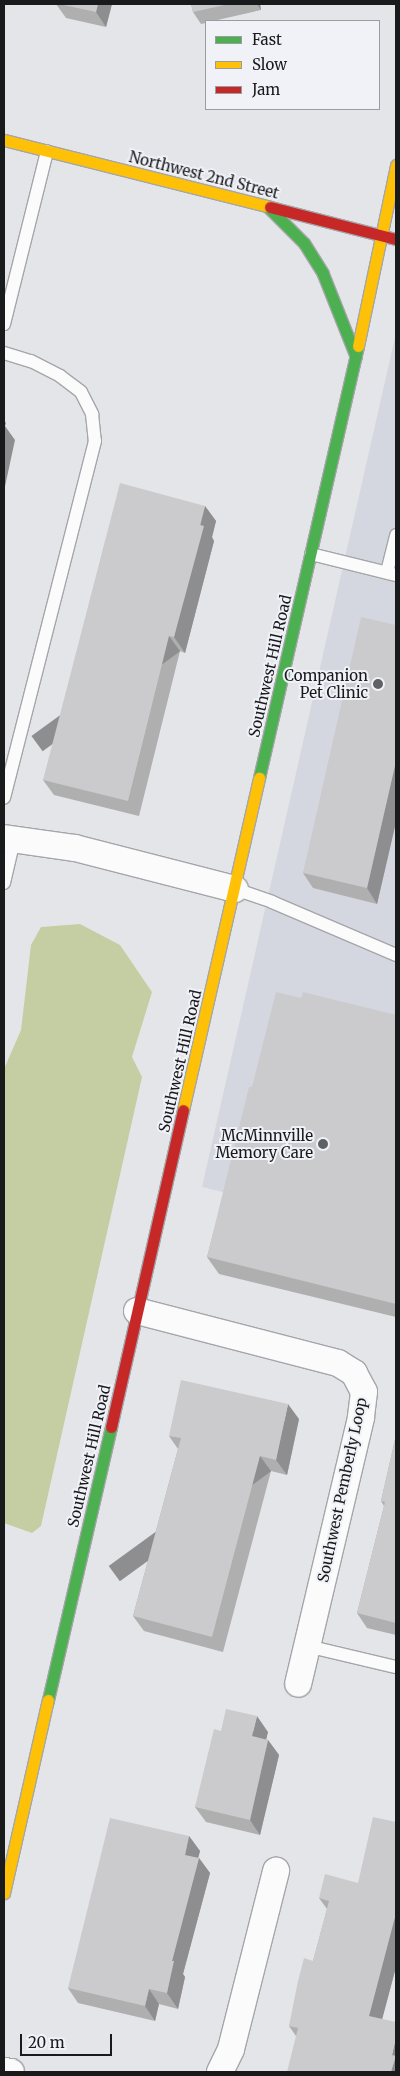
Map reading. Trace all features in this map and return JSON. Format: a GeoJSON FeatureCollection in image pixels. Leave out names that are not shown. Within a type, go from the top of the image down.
{"type":"FeatureCollection","features":[{"type":"Feature","properties":{"kind":"street","name":"Northwest 2nd Street"},"geometry":{"type":"LineString","coordinates":[[4,140],[396,239]]}},
{"type":"Feature","properties":{"kind":"street","name":"Southwest Hill Road"},"geometry":{"type":"LineString","coordinates":[[4,1893],[356,356],[383,235],[396,165]]}},
{"type":"Feature","properties":{"kind":"street"},"geometry":{"type":"LineString","coordinates":[[267,206],[304,243],[323,274],[356,356]]}},
{"type":"Feature","properties":{"kind":"street"},"geometry":{"type":"LineString","coordinates":[[9,839],[75,848],[234,888]]}},
{"type":"Feature","properties":{"kind":"street","name":"Southwest Pemberly Loop"},"geometry":{"type":"LineString","coordinates":[[137,1311],[338,1363],[354,1373],[364,1392],[361,1418],[298,1684]]}},
{"type":"Feature","properties":{"kind":"street"},"geometry":{"type":"LineString","coordinates":[[220,2072],[230,2049],[276,1871]]}},
{"type":"Feature","properties":{"kind":"street"},"geometry":{"type":"LineString","coordinates":[[4,2071],[11,2072]]}},
{"type":"Feature","properties":{"kind":"lane"},"geometry":{"type":"LineString","coordinates":[[4,324],[47,151]]}},
{"type":"Feature","properties":{"kind":"lane"},"geometry":{"type":"LineString","coordinates":[[4,353],[31,361],[60,376],[81,392],[92,414],[95,441],[4,798]]}},
{"type":"Feature","properties":{"kind":"lane"},"geometry":{"type":"LineString","coordinates":[[311,554],[392,574],[396,535]]}},
{"type":"Feature","properties":{"kind":"lane"},"geometry":{"type":"LineString","coordinates":[[4,882],[9,839]]}},
{"type":"Feature","properties":{"kind":"lane"},"geometry":{"type":"LineString","coordinates":[[234,888],[272,902],[396,955]]}},
{"type":"Feature","properties":{"kind":"lane"},"geometry":{"type":"LineString","coordinates":[[307,1646],[396,1667]]}},
{"type":"Feature","properties":{"kind":"shaded area"},"geometry":{"type":"Polygon","coordinates":[[[396,333],[396,1234],[202,1187],[396,333]]]}},
{"type":"Feature","properties":{"kind":"green space"},"geometry":{"type":"Polygon","coordinates":[[[80,924],[120,945],[152,992],[132,1057],[142,1077],[41,1526],[32,1533],[4,1523],[4,1069],[21,1030],[31,945],[41,927],[80,924]]]}},
{"type":"Feature","properties":{"kind":"building"},"geometry":{"type":"Polygon","coordinates":[[[59,4],[98,4],[96,12],[59,4]]]}},
{"type":"Feature","properties":{"kind":"building"},"geometry":{"type":"Polygon","coordinates":[[[191,4],[229,4],[193,12],[191,4]]]}},
{"type":"Feature","properties":{"kind":"building"},"geometry":{"type":"Polygon","coordinates":[[[120,483],[205,506],[200,525],[204,526],[174,637],[169,636],[128,801],[43,780],[120,483]]]}},
{"type":"Feature","properties":{"kind":"building"},"geometry":{"type":"Polygon","coordinates":[[[361,617],[396,625],[396,761],[367,888],[303,873],[361,617]]]}},
{"type":"Feature","properties":{"kind":"building"},"geometry":{"type":"Polygon","coordinates":[[[276,992],[301,998],[303,992],[396,1015],[396,1304],[207,1257],[249,1087],[252,1087],[276,992]]]}},
{"type":"Feature","properties":{"kind":"building"},"geometry":{"type":"Polygon","coordinates":[[[181,1380],[288,1404],[276,1460],[260,1456],[212,1637],[133,1616],[181,1438],[169,1436],[181,1380]]]}},
{"type":"Feature","properties":{"kind":"building"},"geometry":{"type":"Polygon","coordinates":[[[396,1435],[396,1623],[357,1613],[385,1502],[381,1501],[396,1435]]]}},
{"type":"Feature","properties":{"kind":"building"},"geometry":{"type":"Polygon","coordinates":[[[226,1709],[257,1716],[252,1736],[268,1740],[250,1820],[195,1807],[214,1729],[221,1731],[226,1709]]]}},
{"type":"Feature","properties":{"kind":"building"},"geometry":{"type":"Polygon","coordinates":[[[373,1817],[396,1822],[396,1913],[369,2016],[396,2022],[396,2037],[392,2055],[396,2056],[391,2072],[287,2072],[298,2028],[289,2026],[298,1981],[304,1958],[313,1961],[329,1901],[319,1898],[325,1874],[358,1883],[373,1817]]]}},
{"type":"Feature","properties":{"kind":"building"},"geometry":{"type":"Polygon","coordinates":[[[110,1818],[189,1836],[185,1855],[199,1858],[172,1961],[174,1961],[167,1993],[149,1989],[145,2006],[68,1988],[110,1818]]]}},
{"type":"Feature","properties":{"kind":"traffic: fast"},"geometry":{"type":"LineString","coordinates":[[267,206],[304,243],[323,274],[356,357]]}},
{"type":"Feature","properties":{"kind":"traffic: fast"},"geometry":{"type":"LineString","coordinates":[[259,778],[358,346]]}},
{"type":"Feature","properties":{"kind":"traffic: fast"},"geometry":{"type":"LineString","coordinates":[[48,1700],[111,1427]]}},
{"type":"Feature","properties":{"kind":"traffic: slow"},"geometry":{"type":"LineString","coordinates":[[4,140],[270,207]]}},
{"type":"Feature","properties":{"kind":"traffic: slow"},"geometry":{"type":"LineString","coordinates":[[358,346],[396,165]]}},
{"type":"Feature","properties":{"kind":"traffic: slow"},"geometry":{"type":"LineString","coordinates":[[183,1110],[259,778]]}},
{"type":"Feature","properties":{"kind":"traffic: slow"},"geometry":{"type":"LineString","coordinates":[[4,1893],[48,1700]]}},
{"type":"Feature","properties":{"kind":"traffic: jam"},"geometry":{"type":"LineString","coordinates":[[270,207],[396,239]]}},
{"type":"Feature","properties":{"kind":"traffic: jam"},"geometry":{"type":"LineString","coordinates":[[111,1427],[183,1110]]}},
{"type":"Feature","properties":{"kind":"place","name":"Companion Pet Clinic"},"geometry":{"type":"Point","coordinates":[378,684]}},
{"type":"Feature","properties":{"kind":"place","name":"McMinnville Memory Care"},"geometry":{"type":"Point","coordinates":[323,1144]}}]}
